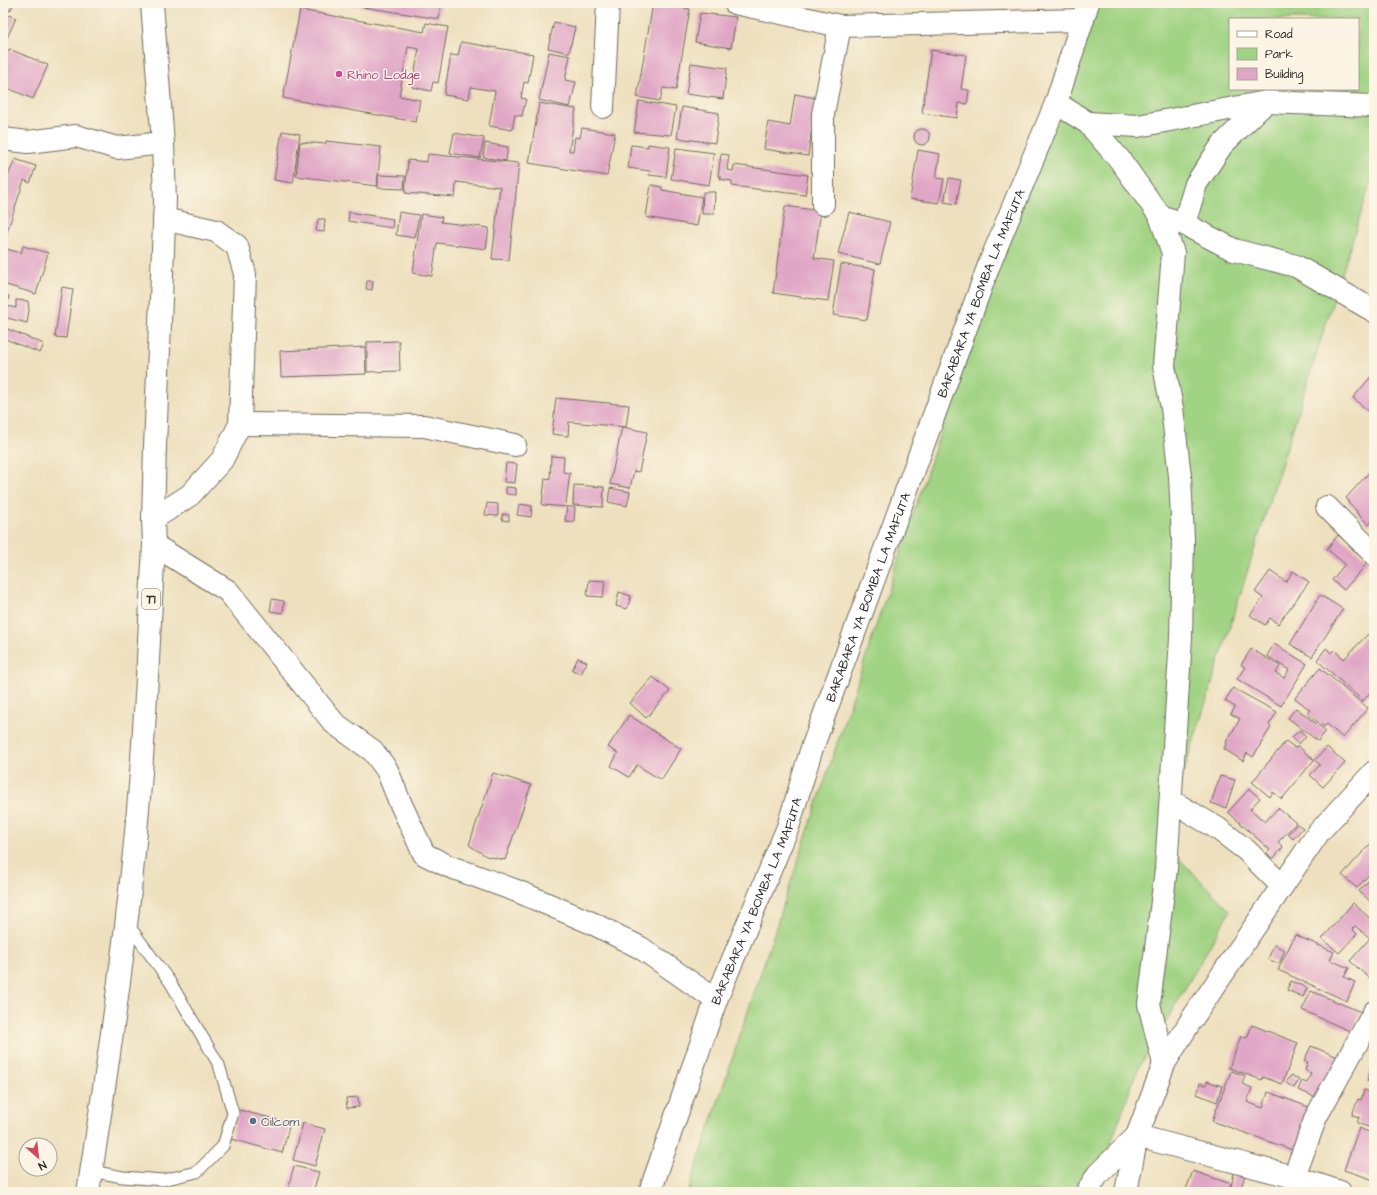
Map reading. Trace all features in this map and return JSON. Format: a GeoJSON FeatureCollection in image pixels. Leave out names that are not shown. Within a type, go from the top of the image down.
{"type":"FeatureCollection","features":[{"type":"Feature","properties":{"kind":"main road","name":"T1"},"geometry":{"type":"LineString","coordinates":[[89,1182],[113,1036],[127,922],[138,808],[154,545],[153,519],[165,200],[163,143],[152,3]]}},
{"type":"Feature","properties":{"kind":"main road"},"geometry":{"type":"LineString","coordinates":[[603,107],[608,3]]}},
{"type":"Feature","properties":{"kind":"main road"},"geometry":{"type":"LineString","coordinates":[[735,3],[840,26],[1085,12]]}},
{"type":"Feature","properties":{"kind":"main road","name":"BARABARA YA BOMBA LA MAFUTA"},"geometry":{"type":"LineString","coordinates":[[650,1192],[716,1000],[788,827],[811,751],[989,265],[1056,103],[1085,12]]}},
{"type":"Feature","properties":{"kind":"main road"},"geometry":{"type":"LineString","coordinates":[[823,204],[823,114],[840,26]]}},
{"type":"Feature","properties":{"kind":"main road"},"geometry":{"type":"LineString","coordinates":[[1088,123],[1138,126],[1266,102],[1374,106]]}},
{"type":"Feature","properties":{"kind":"main road"},"geometry":{"type":"LineString","coordinates":[[1184,224],[1196,184],[1222,145],[1266,102]]}},
{"type":"Feature","properties":{"kind":"main road"},"geometry":{"type":"LineString","coordinates":[[1056,103],[1088,123],[1120,160],[1160,216],[1173,253],[1164,366],[1172,408],[1177,453],[1183,539],[1181,638],[1166,869],[1149,1004],[1164,1064]]}},
{"type":"Feature","properties":{"kind":"main road"},"geometry":{"type":"LineString","coordinates":[[3,139],[28,142],[76,136],[117,148],[163,143]]}},
{"type":"Feature","properties":{"kind":"main road"},"geometry":{"type":"LineString","coordinates":[[1160,216],[1184,224],[1234,250],[1296,266],[1374,311]]}},
{"type":"Feature","properties":{"kind":"main road"},"geometry":{"type":"LineString","coordinates":[[153,519],[190,495],[222,460],[240,424],[245,274],[237,246],[216,231],[164,218]]}},
{"type":"Feature","properties":{"kind":"main road"},"geometry":{"type":"LineString","coordinates":[[240,424],[424,426],[515,445]]}},
{"type":"Feature","properties":{"kind":"main road"},"geometry":{"type":"LineString","coordinates":[[1327,507],[1374,554]]}},
{"type":"Feature","properties":{"kind":"main road"},"geometry":{"type":"LineString","coordinates":[[154,545],[228,591],[334,723],[372,751],[387,770],[424,854],[448,866],[517,890],[594,924],[641,948],[716,1000]]}},
{"type":"Feature","properties":{"kind":"main road"},"geometry":{"type":"LineString","coordinates":[[1126,1192],[1137,1136],[1164,1064],[1192,1018],[1319,832],[1374,772]]}},
{"type":"Feature","properties":{"kind":"main road"},"geometry":{"type":"LineString","coordinates":[[1171,801],[1217,828],[1246,850],[1282,886]]}},
{"type":"Feature","properties":{"kind":"main road"},"geometry":{"type":"LineString","coordinates":[[1294,1177],[1316,1117],[1374,1012]]}},
{"type":"Feature","properties":{"kind":"main road"},"geometry":{"type":"LineString","coordinates":[[1137,1136],[1294,1177],[1340,1192]]}},
{"type":"Feature","properties":{"kind":"main road"},"geometry":{"type":"LineString","coordinates":[[1087,1192],[1098,1174],[1137,1136]]}},
{"type":"Feature","properties":{"kind":"lane"},"geometry":{"type":"LineString","coordinates":[[89,1182],[123,1177],[163,1180],[197,1172],[223,1146],[233,1113],[219,1065],[170,982],[127,922]]}},
{"type":"Feature","properties":{"kind":"green space"},"geometry":{"type":"Polygon","coordinates":[[[1083,3],[1374,3],[1374,172],[1162,841],[1230,911],[1137,1071],[1093,1192],[688,1192],[1083,3]]]}},
{"type":"Feature","properties":{"kind":"building"},"geometry":{"type":"Polygon","coordinates":[[[3,3],[14,3],[10,11],[3,8],[3,3]]]}},
{"type":"Feature","properties":{"kind":"building"},"geometry":{"type":"Polygon","coordinates":[[[338,3],[441,3],[439,19],[338,3]]]}},
{"type":"Feature","properties":{"kind":"building"},"geometry":{"type":"Polygon","coordinates":[[[653,3],[690,9],[676,90],[663,88],[660,101],[637,97],[653,3]]]}},
{"type":"Feature","properties":{"kind":"building"},"geometry":{"type":"Polygon","coordinates":[[[300,10],[424,32],[426,23],[448,27],[438,83],[433,82],[431,91],[412,87],[419,49],[408,47],[399,96],[420,100],[416,122],[283,98],[300,10]]]}},
{"type":"Feature","properties":{"kind":"building"},"geometry":{"type":"Polygon","coordinates":[[[3,13],[16,18],[3,47],[3,13]]]}},
{"type":"Feature","properties":{"kind":"building"},"geometry":{"type":"Polygon","coordinates":[[[700,13],[736,17],[731,48],[695,42],[700,13]]]}},
{"type":"Feature","properties":{"kind":"building"},"geometry":{"type":"Polygon","coordinates":[[[554,22],[575,27],[569,53],[548,48],[554,22]]]}},
{"type":"Feature","properties":{"kind":"building"},"geometry":{"type":"Polygon","coordinates":[[[461,42],[533,54],[528,83],[524,82],[521,98],[526,99],[522,116],[515,115],[512,130],[489,126],[495,91],[471,87],[469,99],[444,95],[451,55],[458,56],[461,42]]]}},
{"type":"Feature","properties":{"kind":"building"},"geometry":{"type":"Polygon","coordinates":[[[9,49],[48,65],[33,99],[3,86],[3,63],[9,49]]]}},
{"type":"Feature","properties":{"kind":"building"},"geometry":{"type":"Polygon","coordinates":[[[931,50],[966,55],[961,89],[969,90],[967,104],[959,103],[957,118],[922,113],[931,50]]]}},
{"type":"Feature","properties":{"kind":"building"},"geometry":{"type":"Polygon","coordinates":[[[549,52],[570,56],[565,80],[576,82],[570,107],[539,100],[549,52]]]}},
{"type":"Feature","properties":{"kind":"building"},"geometry":{"type":"Polygon","coordinates":[[[691,63],[727,68],[723,99],[686,94],[691,63]]]}},
{"type":"Feature","properties":{"kind":"building"},"geometry":{"type":"Polygon","coordinates":[[[795,94],[816,98],[808,156],[764,149],[768,122],[790,126],[795,94]]]}},
{"type":"Feature","properties":{"kind":"building"},"geometry":{"type":"Polygon","coordinates":[[[639,101],[676,107],[671,135],[634,132],[639,101]]]}},
{"type":"Feature","properties":{"kind":"building"},"geometry":{"type":"Polygon","coordinates":[[[539,103],[576,109],[569,151],[573,151],[575,137],[580,138],[582,128],[615,133],[607,176],[529,163],[539,103]]]}},
{"type":"Feature","properties":{"kind":"building"},"geometry":{"type":"Polygon","coordinates":[[[682,107],[719,113],[715,143],[677,138],[682,107]]]}},
{"type":"Feature","properties":{"kind":"building"},"geometry":{"type":"Polygon","coordinates":[[[922,129],[928,131],[930,137],[928,143],[922,145],[916,143],[914,137],[916,131],[922,129]]]}},
{"type":"Feature","properties":{"kind":"building"},"geometry":{"type":"Polygon","coordinates":[[[282,131],[300,134],[293,183],[274,180],[282,131]]]}},
{"type":"Feature","properties":{"kind":"building"},"geometry":{"type":"Polygon","coordinates":[[[454,133],[484,138],[480,158],[450,153],[454,133]]]}},
{"type":"Feature","properties":{"kind":"building"},"geometry":{"type":"Polygon","coordinates":[[[326,141],[381,147],[377,186],[296,176],[300,142],[326,144],[326,141]]]}},
{"type":"Feature","properties":{"kind":"building"},"geometry":{"type":"Polygon","coordinates":[[[485,143],[508,147],[506,161],[483,157],[485,143]]]}},
{"type":"Feature","properties":{"kind":"building"},"geometry":{"type":"Polygon","coordinates":[[[648,144],[670,147],[666,177],[649,175],[650,171],[628,168],[631,145],[648,147],[648,144]]]}},
{"type":"Feature","properties":{"kind":"building"},"geometry":{"type":"Polygon","coordinates":[[[676,148],[714,153],[709,185],[671,179],[676,148]]]}},
{"type":"Feature","properties":{"kind":"building"},"geometry":{"type":"Polygon","coordinates":[[[918,150],[940,154],[936,178],[944,179],[939,203],[910,199],[918,150]]]}},
{"type":"Feature","properties":{"kind":"building"},"geometry":{"type":"Polygon","coordinates":[[[428,154],[519,163],[509,260],[492,259],[500,187],[456,182],[455,197],[405,193],[408,160],[427,162],[428,154]]]}},
{"type":"Feature","properties":{"kind":"building"},"geometry":{"type":"Polygon","coordinates":[[[721,154],[729,155],[727,170],[733,171],[734,165],[808,175],[805,195],[732,186],[732,181],[720,179],[721,177],[718,176],[721,154]]]}},
{"type":"Feature","properties":{"kind":"building"},"geometry":{"type":"Polygon","coordinates":[[[15,159],[36,166],[30,183],[24,180],[6,235],[3,234],[3,188],[15,159]]]}},
{"type":"Feature","properties":{"kind":"building"},"geometry":{"type":"Polygon","coordinates":[[[378,175],[405,176],[404,189],[378,188],[378,175]]]}},
{"type":"Feature","properties":{"kind":"building"},"geometry":{"type":"Polygon","coordinates":[[[949,178],[961,180],[956,204],[944,202],[949,178]]]}},
{"type":"Feature","properties":{"kind":"building"},"geometry":{"type":"Polygon","coordinates":[[[651,185],[662,187],[662,190],[702,197],[697,226],[646,217],[651,185]]]}},
{"type":"Feature","properties":{"kind":"building"},"geometry":{"type":"Polygon","coordinates":[[[703,192],[715,192],[714,214],[702,214],[703,192]]]}},
{"type":"Feature","properties":{"kind":"building"},"geometry":{"type":"Polygon","coordinates":[[[785,206],[821,211],[814,258],[834,261],[828,301],[773,293],[785,206]]]}},
{"type":"Feature","properties":{"kind":"building"},"geometry":{"type":"Polygon","coordinates":[[[349,212],[393,219],[392,228],[348,221],[349,212]]]}},
{"type":"Feature","properties":{"kind":"building"},"geometry":{"type":"Polygon","coordinates":[[[399,212],[419,215],[415,238],[396,235],[399,212]]]}},
{"type":"Feature","properties":{"kind":"building"},"geometry":{"type":"Polygon","coordinates":[[[849,212],[890,222],[880,264],[838,254],[849,212]]]}},
{"type":"Feature","properties":{"kind":"building"},"geometry":{"type":"Polygon","coordinates":[[[421,214],[442,217],[441,222],[489,228],[486,249],[437,243],[432,276],[413,273],[421,214]]]}},
{"type":"Feature","properties":{"kind":"building"},"geometry":{"type":"Polygon","coordinates":[[[318,219],[325,219],[324,232],[316,231],[318,219]]]}},
{"type":"Feature","properties":{"kind":"building"},"geometry":{"type":"Polygon","coordinates":[[[23,246],[48,253],[36,294],[3,284],[3,248],[21,253],[23,246]]]}},
{"type":"Feature","properties":{"kind":"building"},"geometry":{"type":"Polygon","coordinates":[[[841,264],[875,269],[867,320],[833,315],[841,264]]]}},
{"type":"Feature","properties":{"kind":"building"},"geometry":{"type":"Polygon","coordinates":[[[367,281],[373,281],[372,290],[366,289],[367,281]]]}},
{"type":"Feature","properties":{"kind":"building"},"geometry":{"type":"Polygon","coordinates":[[[62,287],[73,289],[66,338],[55,337],[62,287]]]}},
{"type":"Feature","properties":{"kind":"building"},"geometry":{"type":"Polygon","coordinates":[[[3,293],[9,296],[7,306],[16,308],[16,300],[28,301],[29,310],[27,323],[3,317],[3,293]]]}},
{"type":"Feature","properties":{"kind":"building"},"geometry":{"type":"Polygon","coordinates":[[[3,327],[44,344],[40,353],[3,338],[3,327]]]}},
{"type":"Feature","properties":{"kind":"building"},"geometry":{"type":"Polygon","coordinates":[[[399,341],[400,371],[367,372],[367,342],[399,341]]]}},
{"type":"Feature","properties":{"kind":"building"},"geometry":{"type":"Polygon","coordinates":[[[365,347],[366,374],[281,377],[280,351],[365,347]]]}},
{"type":"Feature","properties":{"kind":"building"},"geometry":{"type":"Polygon","coordinates":[[[1374,373],[1374,416],[1353,398],[1374,373]]]}},
{"type":"Feature","properties":{"kind":"building"},"geometry":{"type":"Polygon","coordinates":[[[556,398],[629,405],[626,427],[569,422],[568,436],[552,434],[556,398]]]}},
{"type":"Feature","properties":{"kind":"building"},"geometry":{"type":"Polygon","coordinates":[[[622,427],[647,432],[639,472],[634,471],[630,488],[610,484],[622,427]]]}},
{"type":"Feature","properties":{"kind":"building"},"geometry":{"type":"Polygon","coordinates":[[[551,456],[564,457],[563,472],[570,473],[566,503],[567,507],[542,505],[545,478],[550,479],[551,456]]]}},
{"type":"Feature","properties":{"kind":"building"},"geometry":{"type":"Polygon","coordinates":[[[506,463],[517,464],[515,483],[504,482],[506,463]]]}},
{"type":"Feature","properties":{"kind":"building"},"geometry":{"type":"Polygon","coordinates":[[[1374,467],[1374,519],[1369,525],[1348,503],[1349,501],[1346,498],[1374,467]]]}},
{"type":"Feature","properties":{"kind":"building"},"geometry":{"type":"Polygon","coordinates":[[[574,485],[604,487],[603,507],[573,505],[574,485]]]}},
{"type":"Feature","properties":{"kind":"building"},"geometry":{"type":"Polygon","coordinates":[[[506,487],[516,488],[516,495],[506,494],[506,487]]]}},
{"type":"Feature","properties":{"kind":"building"},"geometry":{"type":"Polygon","coordinates":[[[610,488],[630,492],[627,506],[608,502],[610,488]]]}},
{"type":"Feature","properties":{"kind":"building"},"geometry":{"type":"Polygon","coordinates":[[[487,503],[498,504],[498,516],[485,515],[487,503]]]}},
{"type":"Feature","properties":{"kind":"building"},"geometry":{"type":"Polygon","coordinates":[[[519,504],[532,506],[531,517],[517,515],[519,504]]]}},
{"type":"Feature","properties":{"kind":"building"},"geometry":{"type":"Polygon","coordinates":[[[567,507],[575,507],[574,522],[565,521],[567,507]]]}},
{"type":"Feature","properties":{"kind":"building"},"geometry":{"type":"Polygon","coordinates":[[[502,514],[509,515],[509,521],[502,520],[502,514]]]}},
{"type":"Feature","properties":{"kind":"building"},"geometry":{"type":"Polygon","coordinates":[[[1338,535],[1369,561],[1344,590],[1332,580],[1345,564],[1327,549],[1338,535]]]}},
{"type":"Feature","properties":{"kind":"building"},"geometry":{"type":"Polygon","coordinates":[[[1270,571],[1286,582],[1293,571],[1309,582],[1278,624],[1270,618],[1265,625],[1250,615],[1263,598],[1255,592],[1270,571]]]}},
{"type":"Feature","properties":{"kind":"building"},"geometry":{"type":"Polygon","coordinates":[[[589,580],[605,581],[603,597],[587,596],[589,580]]]}},
{"type":"Feature","properties":{"kind":"building"},"geometry":{"type":"Polygon","coordinates":[[[619,592],[631,596],[627,609],[616,606],[619,592]]]}},
{"type":"Feature","properties":{"kind":"building"},"geometry":{"type":"Polygon","coordinates":[[[1320,595],[1343,609],[1312,657],[1290,644],[1320,595]]]}},
{"type":"Feature","properties":{"kind":"building"},"geometry":{"type":"Polygon","coordinates":[[[272,599],[284,601],[283,613],[270,611],[272,599]]]}},
{"type":"Feature","properties":{"kind":"building"},"geometry":{"type":"Polygon","coordinates":[[[1368,634],[1374,639],[1374,688],[1363,701],[1317,660],[1326,648],[1331,653],[1334,650],[1344,659],[1368,634]]]}},
{"type":"Feature","properties":{"kind":"building"},"geometry":{"type":"Polygon","coordinates":[[[1274,644],[1307,664],[1281,706],[1237,679],[1245,667],[1241,665],[1251,649],[1280,666],[1276,673],[1284,678],[1289,670],[1267,656],[1274,644]]]}},
{"type":"Feature","properties":{"kind":"building"},"geometry":{"type":"Polygon","coordinates":[[[578,658],[587,662],[581,674],[572,670],[578,658]]]}},
{"type":"Feature","properties":{"kind":"building"},"geometry":{"type":"Polygon","coordinates":[[[1320,668],[1368,708],[1343,738],[1327,724],[1324,727],[1307,713],[1310,710],[1295,698],[1320,668]]]}},
{"type":"Feature","properties":{"kind":"building"},"geometry":{"type":"Polygon","coordinates":[[[653,677],[670,691],[646,718],[630,703],[653,677]]]}},
{"type":"Feature","properties":{"kind":"building"},"geometry":{"type":"Polygon","coordinates":[[[1233,688],[1277,712],[1269,725],[1271,727],[1253,757],[1247,753],[1243,761],[1224,749],[1227,743],[1226,742],[1240,719],[1231,714],[1235,707],[1225,701],[1233,688]]]}},
{"type":"Feature","properties":{"kind":"building"},"geometry":{"type":"Polygon","coordinates":[[[1296,708],[1326,731],[1318,741],[1288,718],[1296,708]]]}},
{"type":"Feature","properties":{"kind":"building"},"geometry":{"type":"Polygon","coordinates":[[[629,715],[681,749],[661,780],[637,765],[629,777],[611,766],[618,753],[608,747],[629,715]]]}},
{"type":"Feature","properties":{"kind":"building"},"geometry":{"type":"Polygon","coordinates":[[[1300,730],[1306,737],[1298,744],[1292,737],[1300,730]]]}},
{"type":"Feature","properties":{"kind":"building"},"geometry":{"type":"Polygon","coordinates":[[[1286,741],[1295,748],[1298,746],[1314,760],[1282,799],[1273,792],[1270,797],[1252,782],[1286,741]]]}},
{"type":"Feature","properties":{"kind":"building"},"geometry":{"type":"Polygon","coordinates":[[[1327,747],[1345,763],[1323,787],[1310,775],[1320,765],[1315,760],[1327,747]]]}},
{"type":"Feature","properties":{"kind":"building"},"geometry":{"type":"Polygon","coordinates":[[[493,773],[531,785],[505,860],[486,856],[469,845],[493,773]]]}},
{"type":"Feature","properties":{"kind":"building"},"geometry":{"type":"Polygon","coordinates":[[[1220,776],[1235,780],[1226,808],[1211,803],[1220,776]]]}},
{"type":"Feature","properties":{"kind":"building"},"geometry":{"type":"Polygon","coordinates":[[[1249,789],[1260,798],[1250,809],[1265,822],[1278,808],[1296,823],[1278,842],[1283,847],[1273,859],[1267,853],[1270,850],[1228,812],[1249,789]]]}},
{"type":"Feature","properties":{"kind":"building"},"geometry":{"type":"Polygon","coordinates":[[[1297,824],[1303,828],[1293,839],[1288,834],[1297,824]]]}},
{"type":"Feature","properties":{"kind":"building"},"geometry":{"type":"Polygon","coordinates":[[[1372,842],[1374,844],[1374,869],[1357,888],[1342,875],[1372,842]]]}},
{"type":"Feature","properties":{"kind":"building"},"geometry":{"type":"Polygon","coordinates":[[[1372,877],[1374,879],[1374,905],[1359,891],[1372,877]]]}},
{"type":"Feature","properties":{"kind":"building"},"geometry":{"type":"Polygon","coordinates":[[[1353,903],[1374,922],[1374,982],[1350,961],[1370,938],[1355,926],[1352,929],[1357,934],[1339,953],[1322,939],[1353,903]]]}},
{"type":"Feature","properties":{"kind":"building"},"geometry":{"type":"Polygon","coordinates":[[[1295,935],[1334,952],[1330,960],[1349,968],[1344,977],[1355,982],[1347,1001],[1278,970],[1295,935]]]}},
{"type":"Feature","properties":{"kind":"building"},"geometry":{"type":"Polygon","coordinates":[[[1274,945],[1285,950],[1279,964],[1268,959],[1274,945]]]}},
{"type":"Feature","properties":{"kind":"building"},"geometry":{"type":"Polygon","coordinates":[[[1291,981],[1307,988],[1303,997],[1287,990],[1291,981]]]}},
{"type":"Feature","properties":{"kind":"building"},"geometry":{"type":"Polygon","coordinates":[[[1311,991],[1361,1012],[1352,1032],[1302,1010],[1311,991]]]}},
{"type":"Feature","properties":{"kind":"building"},"geometry":{"type":"Polygon","coordinates":[[[1252,1025],[1298,1043],[1282,1084],[1263,1077],[1262,1080],[1229,1068],[1241,1036],[1247,1038],[1252,1025]]]}},
{"type":"Feature","properties":{"kind":"building"},"geometry":{"type":"Polygon","coordinates":[[[1311,1046],[1338,1057],[1321,1099],[1298,1090],[1302,1081],[1307,1083],[1311,1073],[1305,1070],[1308,1062],[1304,1061],[1311,1046]]]}},
{"type":"Feature","properties":{"kind":"building"},"geometry":{"type":"Polygon","coordinates":[[[1372,1067],[1374,1067],[1374,1083],[1367,1081],[1372,1067]]]}},
{"type":"Feature","properties":{"kind":"building"},"geometry":{"type":"Polygon","coordinates":[[[1231,1071],[1245,1076],[1242,1084],[1252,1088],[1247,1102],[1263,1108],[1268,1092],[1314,1109],[1298,1152],[1212,1121],[1231,1071]]]}},
{"type":"Feature","properties":{"kind":"building"},"geometry":{"type":"Polygon","coordinates":[[[1291,1075],[1299,1080],[1294,1088],[1286,1083],[1291,1075]]]}},
{"type":"Feature","properties":{"kind":"building"},"geometry":{"type":"Polygon","coordinates":[[[1207,1081],[1222,1086],[1217,1102],[1197,1094],[1200,1083],[1206,1085],[1207,1081]]]}},
{"type":"Feature","properties":{"kind":"building"},"geometry":{"type":"Polygon","coordinates":[[[1364,1090],[1374,1093],[1374,1129],[1357,1123],[1359,1117],[1352,1115],[1358,1099],[1361,1100],[1364,1090]]]}},
{"type":"Feature","properties":{"kind":"building"},"geometry":{"type":"Polygon","coordinates":[[[358,1097],[359,1107],[347,1108],[346,1098],[358,1097]]]}},
{"type":"Feature","properties":{"kind":"building"},"geometry":{"type":"Polygon","coordinates":[[[239,1110],[290,1123],[282,1153],[231,1139],[239,1110]]]}},
{"type":"Feature","properties":{"kind":"building"},"geometry":{"type":"Polygon","coordinates":[[[303,1123],[325,1129],[315,1166],[293,1160],[303,1123]]]}},
{"type":"Feature","properties":{"kind":"building"},"geometry":{"type":"Polygon","coordinates":[[[1359,1128],[1374,1134],[1374,1180],[1344,1170],[1359,1128]]]}},
{"type":"Feature","properties":{"kind":"building"},"geometry":{"type":"Polygon","coordinates":[[[294,1166],[319,1172],[313,1192],[287,1192],[294,1166]]]}},
{"type":"Feature","properties":{"kind":"building"},"geometry":{"type":"Polygon","coordinates":[[[1235,1168],[1246,1172],[1240,1191],[1233,1189],[1232,1192],[1230,1192],[1235,1168]]]}},
{"type":"Feature","properties":{"kind":"building"},"geometry":{"type":"Polygon","coordinates":[[[1193,1171],[1231,1184],[1228,1192],[1185,1192],[1193,1171]]]}},
{"type":"Feature","properties":{"kind":"place","name":"Rhino Lodge"},"geometry":{"type":"Point","coordinates":[339,74]}},
{"type":"Feature","properties":{"kind":"place","name":"Oilcom"},"geometry":{"type":"Point","coordinates":[253,1121]}}]}
